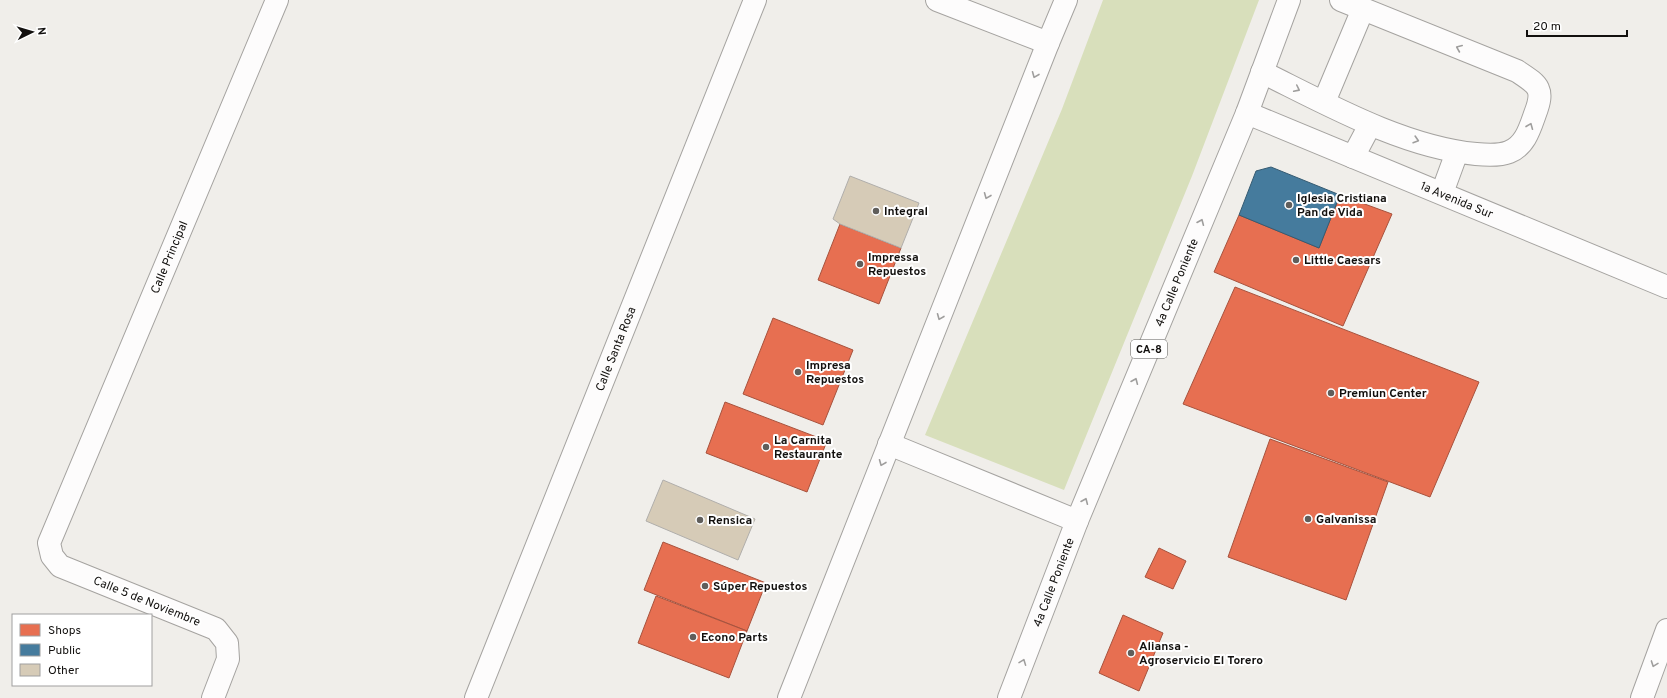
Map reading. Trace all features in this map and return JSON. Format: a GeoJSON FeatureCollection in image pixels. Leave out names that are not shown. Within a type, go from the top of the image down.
{"type":"FeatureCollection","features":[{"type":"Feature","properties":{"kind":"main road","name":"Calle Principal"},"geometry":{"type":"LineString","coordinates":[[60,514],[277,0]]}},
{"type":"Feature","properties":{"kind":"main road","name":"Calle Santa Rosa"},"geometry":{"type":"LineString","coordinates":[[476,698],[755,0]]}},
{"type":"Feature","properties":{"kind":"main road"},"geometry":{"type":"LineString","coordinates":[[937,0],[1048,43]]}},
{"type":"Feature","properties":{"kind":"main road"},"geometry":{"type":"LineString","coordinates":[[789,698],[1066,0]]}},
{"type":"Feature","properties":{"kind":"main road"},"geometry":{"type":"LineString","coordinates":[[1277,30],[1282,0]]}},
{"type":"Feature","properties":{"kind":"main road","name":"4a Calle Poniente"},"geometry":{"type":"LineString","coordinates":[[1009,698],[1077,521],[1247,113],[1289,0]]}},
{"type":"Feature","properties":{"kind":"main road"},"geometry":{"type":"LineString","coordinates":[[1262,72],[1370,125],[1457,152],[1487,155],[1508,152],[1520,145],[1527,133],[1541,100],[1540,91],[1531,80],[1517,71],[1341,0]]}},
{"type":"Feature","properties":{"kind":"main road"},"geometry":{"type":"LineString","coordinates":[[1324,102],[1363,9]]}},
{"type":"Feature","properties":{"kind":"main road","name":"1a Avenida Sur"},"geometry":{"type":"LineString","coordinates":[[1247,113],[1667,287]]}},
{"type":"Feature","properties":{"kind":"main road"},"geometry":{"type":"LineString","coordinates":[[1353,157],[1370,125]]}},
{"type":"Feature","properties":{"kind":"main road"},"geometry":{"type":"LineString","coordinates":[[1442,193],[1457,152]]}},
{"type":"Feature","properties":{"kind":"main road"},"geometry":{"type":"LineString","coordinates":[[889,444],[1077,521]]}},
{"type":"Feature","properties":{"kind":"main road","name":"Calle 5 de Noviembre"},"geometry":{"type":"LineString","coordinates":[[60,514],[49,543],[52,556],[60,566],[216,629],[227,643],[228,659],[213,698]]}},
{"type":"Feature","properties":{"kind":"main road"},"geometry":{"type":"LineString","coordinates":[[1642,698],[1667,630]]}},
{"type":"Feature","properties":{"kind":"green space"},"geometry":{"type":"Polygon","coordinates":[[[1103,0],[1259,0],[1192,176],[1064,490],[925,435],[1062,109],[1103,0]]]}},
{"type":"Feature","properties":{"kind":"building: Shops","name":"Little Caesars"},"geometry":{"type":"Polygon","coordinates":[[[1340,195],[1392,214],[1343,326],[1214,272],[1239,215],[1319,248],[1340,195]]]}},
{"type":"Feature","properties":{"kind":"building: Shops","name":"Impressa Repuestos"},"geometry":{"type":"Polygon","coordinates":[[[840,224],[901,248],[879,304],[818,280],[840,224]]]}},
{"type":"Feature","properties":{"kind":"building: Shops","name":"Premiun Center"},"geometry":{"type":"Polygon","coordinates":[[[1235,287],[1479,382],[1430,497],[1183,404],[1235,287]]]}},
{"type":"Feature","properties":{"kind":"building: Shops","name":"Impresa Repuestos"},"geometry":{"type":"Polygon","coordinates":[[[773,318],[853,350],[823,425],[743,394],[773,318]]]}},
{"type":"Feature","properties":{"kind":"building: Shops","name":"La Carnita Restaurante"},"geometry":{"type":"Polygon","coordinates":[[[725,402],[827,441],[807,492],[706,453],[725,402]]]}},
{"type":"Feature","properties":{"kind":"building: Shops","name":"Galvanissa"},"geometry":{"type":"Polygon","coordinates":[[[1270,439],[1388,482],[1346,600],[1228,557],[1270,439]]]}},
{"type":"Feature","properties":{"kind":"building: Shops","name":"Súper Repuestos"},"geometry":{"type":"Polygon","coordinates":[[[663,542],[766,583],[747,631],[644,590],[663,542]]]}},
{"type":"Feature","properties":{"kind":"building: Shops"},"geometry":{"type":"Polygon","coordinates":[[[1159,548],[1186,561],[1173,589],[1145,577],[1159,548]]]}},
{"type":"Feature","properties":{"kind":"building: Shops","name":"Econo Parts"},"geometry":{"type":"Polygon","coordinates":[[[656,596],[747,631],[729,678],[638,643],[656,596]]]}},
{"type":"Feature","properties":{"kind":"building: Shops","name":"Aliansa - Agroservicio El Torero"},"geometry":{"type":"Polygon","coordinates":[[[1123,615],[1163,633],[1139,691],[1099,673],[1123,615]]]}},
{"type":"Feature","properties":{"kind":"building: Public","name":"Iglesia Cristiana Pan de Vida"},"geometry":{"type":"Polygon","coordinates":[[[1271,167],[1340,195],[1319,248],[1239,215],[1256,171],[1271,167]]]}},
{"type":"Feature","properties":{"kind":"building: Other","name":"Integral"},"geometry":{"type":"Polygon","coordinates":[[[850,176],[919,203],[901,248],[840,224],[833,219],[850,176]]]}},
{"type":"Feature","properties":{"kind":"building: Other","name":"Rensica"},"geometry":{"type":"Polygon","coordinates":[[[663,480],[755,519],[738,560],[646,521],[663,480]]]}},
{"type":"Feature","properties":{"kind":"place","name":"Iglesia Cristiana Pan de Vida"},"geometry":{"type":"Point","coordinates":[1289,205]}},
{"type":"Feature","properties":{"kind":"place","name":"Integral"},"geometry":{"type":"Point","coordinates":[876,211]}},
{"type":"Feature","properties":{"kind":"place","name":"Little Caesars"},"geometry":{"type":"Point","coordinates":[1296,260]}},
{"type":"Feature","properties":{"kind":"place","name":"Impressa Repuestos"},"geometry":{"type":"Point","coordinates":[860,264]}},
{"type":"Feature","properties":{"kind":"place","name":"Impresa Repuestos"},"geometry":{"type":"Point","coordinates":[798,372]}},
{"type":"Feature","properties":{"kind":"place","name":"Premiun Center"},"geometry":{"type":"Point","coordinates":[1331,393]}},
{"type":"Feature","properties":{"kind":"place","name":"La Carnita Restaurante"},"geometry":{"type":"Point","coordinates":[766,447]}},
{"type":"Feature","properties":{"kind":"place","name":"Galvanissa"},"geometry":{"type":"Point","coordinates":[1308,519]}},
{"type":"Feature","properties":{"kind":"place","name":"Rensica"},"geometry":{"type":"Point","coordinates":[700,520]}},
{"type":"Feature","properties":{"kind":"place","name":"Súper Repuestos"},"geometry":{"type":"Point","coordinates":[705,586]}},
{"type":"Feature","properties":{"kind":"place","name":"Econo Parts"},"geometry":{"type":"Point","coordinates":[693,637]}},
{"type":"Feature","properties":{"kind":"place","name":"Aliansa - Agroservicio El Torero"},"geometry":{"type":"Point","coordinates":[1131,653]}}]}
